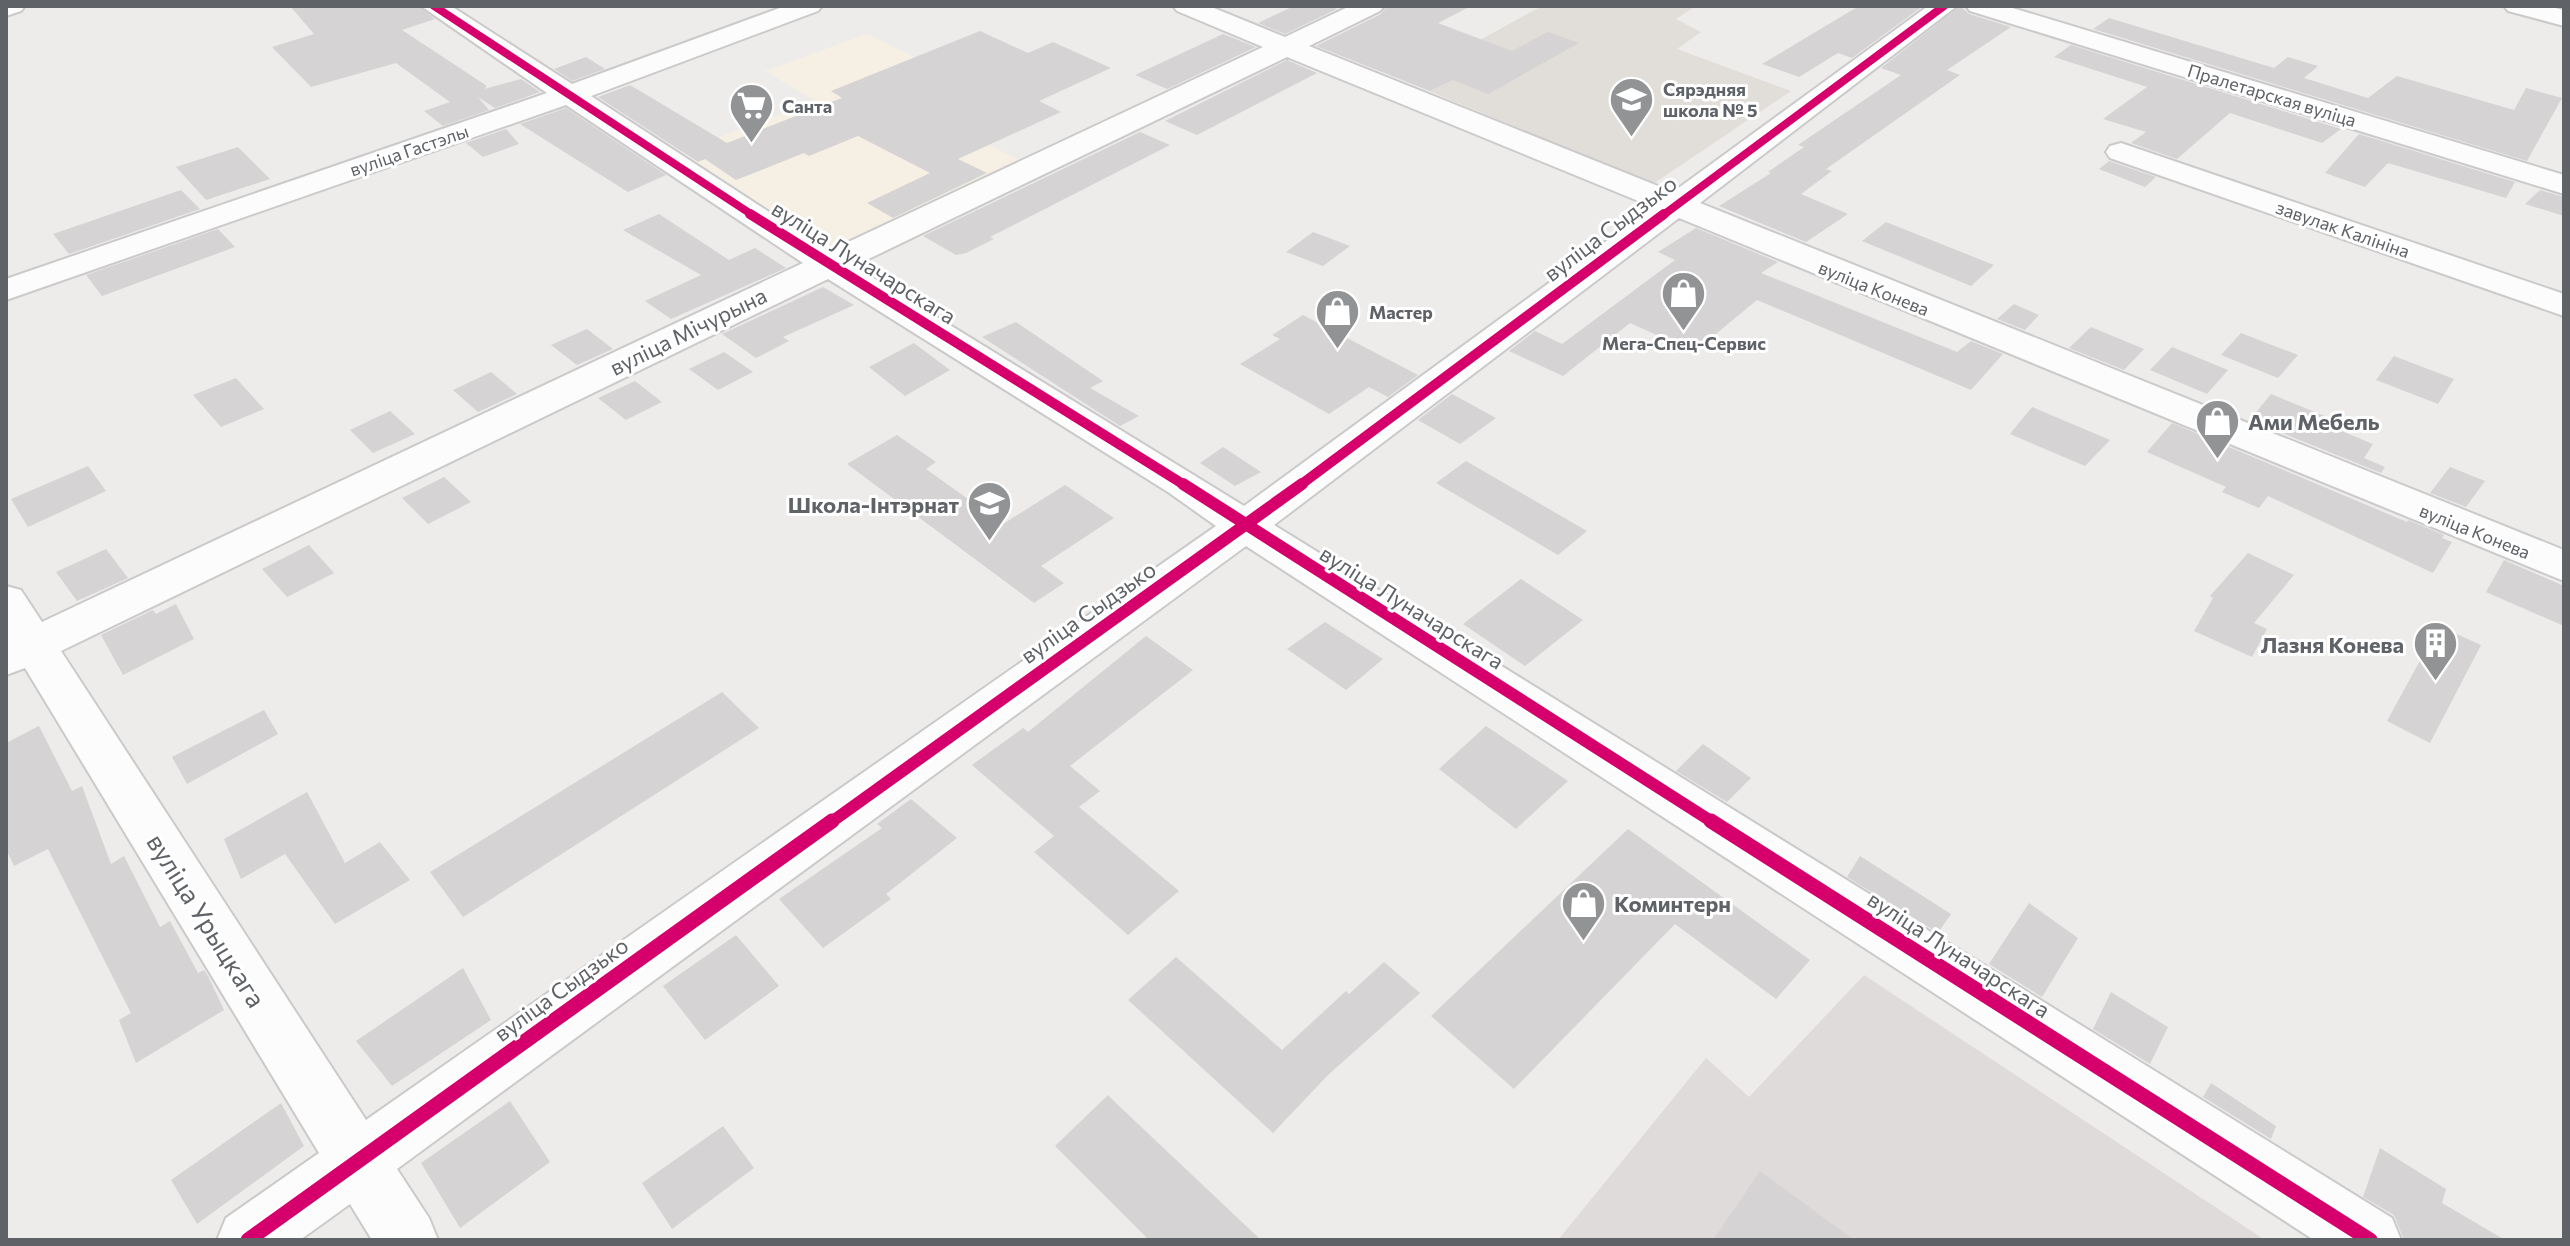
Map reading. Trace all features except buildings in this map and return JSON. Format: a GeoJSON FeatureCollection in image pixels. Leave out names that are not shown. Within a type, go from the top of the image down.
{"type":"FeatureCollection","features":[{"type":"Feature","properties":{"kind":"street"},"geometry":{"type":"LineString","coordinates":[[6,8],[12,6]]}},
{"type":"Feature","properties":{"kind":"street","name":"вуліца Луначарскага"},"geometry":{"type":"LineString","coordinates":[[434,6],[828,265],[1172,477],[2370,1240]]}},
{"type":"Feature","properties":{"kind":"street","name":"вуліца Гастэлы"},"geometry":{"type":"LineString","coordinates":[[6,290],[568,95],[809,6]]}},
{"type":"Feature","properties":{"kind":"street","name":"вуліца Конева"},"geometry":{"type":"LineString","coordinates":[[1186,6],[2564,566]]}},
{"type":"Feature","properties":{"kind":"street","name":"вуліца Мічурына"},"geometry":{"type":"LineString","coordinates":[[20,651],[1371,6]]}},
{"type":"Feature","properties":{"kind":"street","name":"вуліца Сыдзько"},"geometry":{"type":"LineString","coordinates":[[248,1240],[1245,526],[1944,6]]}},
{"type":"Feature","properties":{"kind":"street","name":"Пралетарская вуліца"},"geometry":{"type":"LineString","coordinates":[[1979,6],[2564,185]]}},
{"type":"Feature","properties":{"kind":"street"},"geometry":{"type":"LineString","coordinates":[[2517,6],[2564,18]]}},
{"type":"Feature","properties":{"kind":"street","name":"завулак Калініна"},"geometry":{"type":"LineString","coordinates":[[2121,152],[2564,306]]}},
{"type":"Feature","properties":{"kind":"street","name":"вуліца Урыцкага"},"geometry":{"type":"LineString","coordinates":[[6,601],[20,651],[407,1240]]}},
{"type":"Feature","properties":{"kind":"shaded area","name":"Сярэдняя школа № 5"},"geometry":{"type":"Polygon","coordinates":[[[1542,6],[1688,6],[1693,8],[1676,19],[1701,32],[1677,49],[1791,91],[1653,184],[1405,81],[1542,6]]]}},
{"type":"Feature","properties":{"kind":"shaded area"},"geometry":{"type":"Polygon","coordinates":[[[867,34],[1016,107],[961,131],[1021,161],[829,249],[680,152],[816,101],[765,71],[867,34]]]}},
{"type":"Feature","properties":{"kind":"shaded area"},"geometry":{"type":"Polygon","coordinates":[[[1864,975],[2265,1240],[1558,1240],[1706,1058],[1749,1097],[1864,975]]]}},
{"type":"Feature","properties":{"kind":"cycle path"},"geometry":{"type":"LineString","coordinates":[[434,6],[828,265],[1182,483],[1245,526],[2370,1240]]}},
{"type":"Feature","properties":{"kind":"cycle path"},"geometry":{"type":"LineString","coordinates":[[248,1240],[1245,526],[1944,6]]}},
{"type":"Feature","properties":{"kind":"place","name":"Сярэдняя школа № 5"},"geometry":{"type":"Point","coordinates":[1632,138]}},
{"type":"Feature","properties":{"kind":"place","name":"Санта"},"geometry":{"type":"Point","coordinates":[751,145]}},
{"type":"Feature","properties":{"kind":"place","name":"Мега-Спец-Сервис"},"geometry":{"type":"Point","coordinates":[1684,332]}},
{"type":"Feature","properties":{"kind":"place","name":"Мастер"},"geometry":{"type":"Point","coordinates":[1338,351]}},
{"type":"Feature","properties":{"kind":"place","name":"Ами Мебель"},"geometry":{"type":"Point","coordinates":[2217,460]}},
{"type":"Feature","properties":{"kind":"place","name":"Школа-Інтэрнат"},"geometry":{"type":"Point","coordinates":[990,543]}},
{"type":"Feature","properties":{"kind":"place","name":"Лазня Конева"},"geometry":{"type":"Point","coordinates":[2435,683]}},
{"type":"Feature","properties":{"kind":"place","name":"Коминтерн"},"geometry":{"type":"Point","coordinates":[1583,942]}}]}
